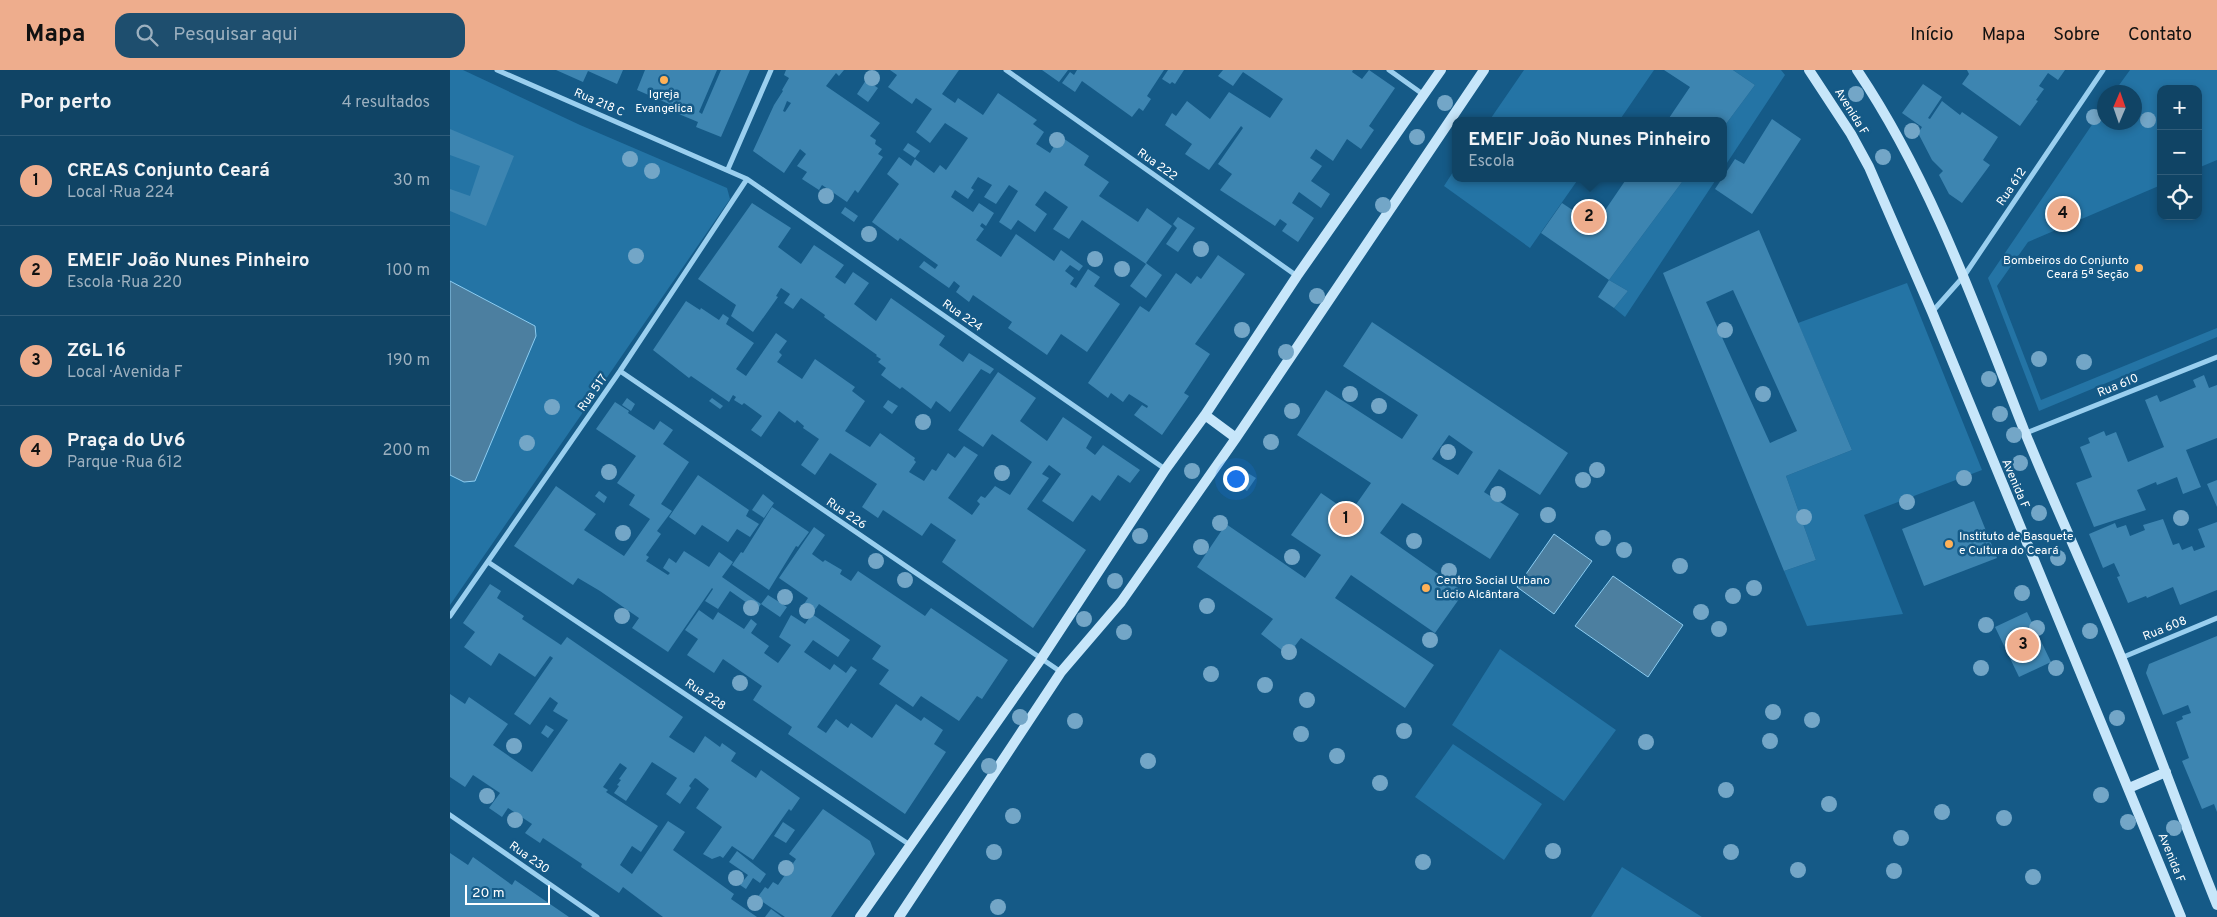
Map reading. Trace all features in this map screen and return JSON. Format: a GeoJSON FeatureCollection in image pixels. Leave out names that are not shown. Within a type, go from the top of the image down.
{"type":"FeatureCollection","features":[{"type":"Feature","properties":{"kind":"street","name":"Rua 218 C"},"geometry":{"type":"LineString","coordinates":[[497,70],[728,169],[747,179]]}},
{"type":"Feature","properties":{"kind":"street"},"geometry":{"type":"LineString","coordinates":[[728,169],[770,70]]}},
{"type":"Feature","properties":{"kind":"street","name":"Rua 222"},"geometry":{"type":"LineString","coordinates":[[1006,70],[1297,276]]}},
{"type":"Feature","properties":{"kind":"street"},"geometry":{"type":"LineString","coordinates":[[1389,70],[1424,95]]}},
{"type":"Feature","properties":{"kind":"street"},"geometry":{"type":"LineString","coordinates":[[860,917],[1041,659],[1165,470],[1205,416],[1297,276],[1441,70]]}},
{"type":"Feature","properties":{"kind":"street"},"geometry":{"type":"LineString","coordinates":[[1452,117],[1484,70]]}},
{"type":"Feature","properties":{"kind":"street","name":"Avenida F"},"geometry":{"type":"LineString","coordinates":[[1809,70],[1851,134],[1869,167],[1932,312],[2181,917]]}},
{"type":"Feature","properties":{"kind":"street","name":"Avenida F"},"geometry":{"type":"LineString","coordinates":[[1857,70],[1887,119],[1919,180],[1964,276],[2026,433],[2121,658],[2214,889],[2217,905]]}},
{"type":"Feature","properties":{"kind":"street","name":"Rua 612"},"geometry":{"type":"LineString","coordinates":[[1932,312],[1964,276],[2103,70]]}},
{"type":"Feature","properties":{"kind":"street"},"geometry":{"type":"LineString","coordinates":[[900,917],[1061,672],[1121,602],[1236,438],[1452,117]]}},
{"type":"Feature","properties":{"kind":"street","name":"Rua 517"},"geometry":{"type":"LineString","coordinates":[[450,616],[620,372],[747,179]]}},
{"type":"Feature","properties":{"kind":"street","name":"Rua 224"},"geometry":{"type":"LineString","coordinates":[[747,179],[1165,470]]}},
{"type":"Feature","properties":{"kind":"street","name":"Rua 610"},"geometry":{"type":"LineString","coordinates":[[2026,433],[2217,357]]}},
{"type":"Feature","properties":{"kind":"street","name":"Rua 226"},"geometry":{"type":"LineString","coordinates":[[620,372],[1061,672]]}},
{"type":"Feature","properties":{"kind":"street"},"geometry":{"type":"LineString","coordinates":[[1205,416],[1236,438]]}},
{"type":"Feature","properties":{"kind":"street","name":"Rua 228"},"geometry":{"type":"LineString","coordinates":[[488,562],[910,845]]}},
{"type":"Feature","properties":{"kind":"street","name":"Rua 608"},"geometry":{"type":"LineString","coordinates":[[2121,658],[2217,618]]}},
{"type":"Feature","properties":{"kind":"street"},"geometry":{"type":"LineString","coordinates":[[2129,788],[2166,772]]}},
{"type":"Feature","properties":{"kind":"street","name":"Rua 230"},"geometry":{"type":"LineString","coordinates":[[450,815],[597,917]]}},
{"type":"Feature","properties":{"kind":"shaded area"},"geometry":{"type":"Polygon","coordinates":[[[450,70],[463,70],[580,125],[727,188],[730,199],[450,605],[450,70]]]}},
{"type":"Feature","properties":{"kind":"shaded area"},"geometry":{"type":"Polygon","coordinates":[[[1524,70],[1654,70],[1622,117],[1492,117],[1524,70]]]}},
{"type":"Feature","properties":{"kind":"shaded area"},"geometry":{"type":"Polygon","coordinates":[[[1733,70],[1781,70],[1785,75],[1727,163],[1727,123],[1755,85],[1733,70]]]}},
{"type":"Feature","properties":{"kind":"shaded area"},"geometry":{"type":"Polygon","coordinates":[[[2130,70],[2217,70],[2217,160],[2202,166],[2202,85],[2157,85],[2157,187],[2028,242],[1997,286],[2041,400],[2217,328],[2217,337],[2039,411],[1988,278],[2097,117],[2097,130],[2142,130],[2142,85],[2119,85],[2130,70]]]}},
{"type":"Feature","properties":{"kind":"shaded area"},"geometry":{"type":"Polygon","coordinates":[[[1452,174],[1452,182],[1576,182],[1530,248],[1444,186],[1452,174]]]}},
{"type":"Feature","properties":{"kind":"shaded area"},"geometry":{"type":"Polygon","coordinates":[[[1682,182],[1714,182],[1625,317],[1614,308],[1628,291],[1609,280],[1682,182]]]}},
{"type":"Feature","properties":{"kind":"shaded area"},"geometry":{"type":"Polygon","coordinates":[[[450,281],[535,326],[536,336],[475,481],[464,482],[450,475],[450,281]]]}},
{"type":"Feature","properties":{"kind":"shaded area"},"geometry":{"type":"Polygon","coordinates":[[[1907,283],[1982,470],[1864,515],[1903,614],[1807,626],[1784,571],[1816,560],[1786,476],[1852,450],[1798,323],[1907,283]]]}},
{"type":"Feature","properties":{"kind":"shaded area"},"geometry":{"type":"Polygon","coordinates":[[[1554,534],[1592,561],[1554,614],[1517,587],[1554,534]]]}},
{"type":"Feature","properties":{"kind":"shaded area"},"geometry":{"type":"Polygon","coordinates":[[[1613,576],[1683,625],[1648,677],[1575,626],[1613,576]]]}},
{"type":"Feature","properties":{"kind":"shaded area"},"geometry":{"type":"Polygon","coordinates":[[[1500,649],[1616,730],[1564,801],[1452,725],[1500,649]]]}},
{"type":"Feature","properties":{"kind":"shaded area"},"geometry":{"type":"Polygon","coordinates":[[[1453,744],[1542,804],[1504,860],[1415,797],[1453,744]]]}},
{"type":"Feature","properties":{"kind":"shaded area"},"geometry":{"type":"Polygon","coordinates":[[[1622,867],[1702,917],[1591,917],[1622,867]]]}},
{"type":"Feature","properties":{"kind":"building"},"geometry":{"type":"Polygon","coordinates":[[[556,70],[623,70],[617,84],[588,71],[583,82],[556,70]]]}},
{"type":"Feature","properties":{"kind":"building"},"geometry":{"type":"Polygon","coordinates":[[[645,70],[717,70],[699,112],[702,114],[721,70],[750,70],[721,137],[696,127],[698,122],[674,112],[676,107],[637,90],[645,70]]]}},
{"type":"Feature","properties":{"kind":"building"},"geometry":{"type":"Polygon","coordinates":[[[786,70],[844,70],[839,76],[836,73],[826,86],[880,123],[870,136],[876,140],[875,144],[882,149],[878,154],[883,157],[858,193],[855,190],[847,202],[822,185],[819,190],[802,179],[807,172],[797,166],[806,154],[800,149],[784,173],[753,151],[774,105],[789,78],[784,75],[786,70]],[[787,101],[783,111],[785,112],[791,103],[787,101]]]}},
{"type":"Feature","properties":{"kind":"building"},"geometry":{"type":"Polygon","coordinates":[[[890,70],[959,70],[942,94],[955,103],[958,98],[983,115],[998,93],[1037,120],[1033,124],[1044,132],[1036,144],[1050,153],[1060,136],[1089,156],[1084,165],[1109,182],[1099,196],[1138,222],[1147,208],[1172,226],[1146,263],[1162,275],[1146,298],[1130,286],[1146,264],[1082,220],[1069,239],[1053,229],[1068,207],[1045,191],[1035,205],[1047,214],[1035,232],[1018,220],[1011,230],[999,222],[1018,191],[1009,185],[996,204],[984,197],[992,185],[978,177],[971,188],[974,190],[968,199],[955,190],[951,197],[973,212],[979,203],[994,213],[986,226],[982,223],[980,226],[984,229],[976,240],[1001,257],[1016,234],[1054,261],[1061,250],[1083,266],[1079,271],[1070,265],[1065,271],[1074,278],[1070,284],[1076,288],[1088,269],[1100,277],[1094,286],[1120,304],[1087,352],[1061,334],[1047,355],[1008,328],[1012,322],[973,295],[969,302],[956,292],[960,286],[954,281],[949,288],[919,267],[924,261],[935,269],[938,265],[900,238],[898,241],[872,222],[899,184],[887,174],[899,157],[911,166],[915,159],[934,173],[940,165],[946,170],[968,138],[945,123],[930,143],[916,132],[932,109],[916,98],[912,104],[888,87],[897,75],[890,70]]]}},
{"type":"Feature","properties":{"kind":"building"},"geometry":{"type":"Polygon","coordinates":[[[1042,70],[1068,70],[1059,82],[1042,70]]]}},
{"type":"Feature","properties":{"kind":"building"},"geometry":{"type":"Polygon","coordinates":[[[1077,70],[1164,70],[1147,96],[1151,99],[1143,111],[1139,108],[1132,117],[1082,81],[1075,92],[1062,83],[1070,72],[1074,75],[1077,70]]]}},
{"type":"Feature","properties":{"kind":"building"},"geometry":{"type":"Polygon","coordinates":[[[1168,70],[1184,70],[1175,84],[1172,82],[1170,84],[1162,79],[1168,70]]]}},
{"type":"Feature","properties":{"kind":"building"},"geometry":{"type":"Polygon","coordinates":[[[1223,70],[1353,70],[1352,72],[1362,79],[1369,70],[1395,88],[1369,126],[1374,130],[1361,149],[1347,139],[1333,161],[1316,149],[1310,158],[1322,166],[1311,181],[1330,194],[1321,208],[1299,192],[1292,203],[1314,218],[1298,242],[1282,231],[1287,224],[1280,219],[1275,226],[1220,190],[1232,174],[1218,164],[1243,128],[1241,126],[1209,170],[1185,154],[1192,144],[1165,125],[1172,113],[1176,116],[1187,101],[1210,119],[1229,92],[1270,118],[1283,99],[1243,72],[1233,86],[1218,76],[1223,70]]]}},
{"type":"Feature","properties":{"kind":"building"},"geometry":{"type":"Polygon","coordinates":[[[1664,70],[1733,70],[1755,85],[1727,123],[1727,117],[1670,117],[1690,87],[1664,70]]]}},
{"type":"Feature","properties":{"kind":"building"},"geometry":{"type":"Polygon","coordinates":[[[1967,70],[2065,70],[2058,80],[2048,73],[2039,86],[2044,89],[2036,100],[2038,101],[2020,126],[1962,84],[1969,74],[1967,70]]]}},
{"type":"Feature","properties":{"kind":"building"},"geometry":{"type":"Polygon","coordinates":[[[866,80],[878,88],[868,102],[857,94],[866,80]]]}},
{"type":"Feature","properties":{"kind":"building"},"geometry":{"type":"Polygon","coordinates":[[[1923,84],[1942,97],[1928,118],[1930,119],[1942,101],[1960,115],[1962,112],[1998,137],[1983,160],[1990,165],[1962,203],[1949,194],[1939,175],[1943,171],[1932,160],[1918,133],[1922,127],[1902,113],[1923,84]]]}},
{"type":"Feature","properties":{"kind":"building"},"geometry":{"type":"Polygon","coordinates":[[[1772,119],[1801,139],[1752,214],[1715,189],[1720,182],[1727,182],[1727,171],[1735,159],[1744,164],[1772,119]]]}},
{"type":"Feature","properties":{"kind":"building"},"geometry":{"type":"Polygon","coordinates":[[[450,129],[514,156],[486,226],[450,211],[450,189],[470,196],[480,166],[450,155],[450,129]]]}},
{"type":"Feature","properties":{"kind":"building"},"geometry":{"type":"Polygon","coordinates":[[[908,143],[920,151],[915,158],[903,150],[908,143]]]}},
{"type":"Feature","properties":{"kind":"building"},"geometry":{"type":"Polygon","coordinates":[[[1624,182],[1682,182],[1609,280],[1541,233],[1562,203],[1595,225],[1624,182]]]}},
{"type":"Feature","properties":{"kind":"building"},"geometry":{"type":"Polygon","coordinates":[[[752,203],[791,228],[778,247],[801,264],[814,245],[844,265],[835,277],[845,284],[853,272],[869,283],[854,304],[876,321],[891,298],[945,336],[939,345],[963,362],[969,353],[994,369],[990,374],[981,369],[950,412],[936,401],[931,409],[902,387],[900,389],[881,375],[886,368],[878,362],[881,359],[877,355],[801,298],[793,309],[784,303],[790,294],[781,288],[776,296],[778,297],[753,332],[731,316],[736,305],[698,279],[752,203]]]}},
{"type":"Feature","properties":{"kind":"building"},"geometry":{"type":"Polygon","coordinates":[[[845,207],[858,216],[854,222],[841,213],[845,207]]]}},
{"type":"Feature","properties":{"kind":"building"},"geometry":{"type":"Polygon","coordinates":[[[1178,217],[1195,228],[1178,252],[1166,244],[1177,228],[1173,224],[1178,217]]]}},
{"type":"Feature","properties":{"kind":"building"},"geometry":{"type":"Polygon","coordinates":[[[1759,230],[1852,450],[1786,476],[1816,560],[1784,571],[1663,273],[1759,230]],[[1733,290],[1706,302],[1770,443],[1797,431],[1733,290]]]}},
{"type":"Feature","properties":{"kind":"building"},"geometry":{"type":"Polygon","coordinates":[[[1218,255],[1245,274],[1195,344],[1210,354],[1184,393],[1189,396],[1162,435],[1134,415],[1142,405],[1147,408],[1148,406],[1129,394],[1123,402],[1111,393],[1108,398],[1088,383],[1140,306],[1149,312],[1176,273],[1191,284],[1197,276],[1201,279],[1218,255]]]}},
{"type":"Feature","properties":{"kind":"building"},"geometry":{"type":"Polygon","coordinates":[[[1609,280],[1628,291],[1614,308],[1598,297],[1609,280]]]}},
{"type":"Feature","properties":{"kind":"building"},"geometry":{"type":"Polygon","coordinates":[[[686,301],[719,320],[723,314],[729,318],[726,324],[754,343],[736,369],[746,376],[776,333],[787,341],[779,352],[782,355],[777,362],[802,379],[815,359],[855,387],[852,391],[865,401],[845,431],[870,447],[880,433],[915,458],[916,462],[909,472],[924,481],[932,469],[936,471],[948,453],[955,458],[964,446],[978,455],[948,498],[972,515],[980,504],[977,501],[981,496],[985,498],[995,486],[1010,495],[1032,462],[992,434],[983,447],[958,430],[998,372],[1036,398],[1020,421],[1047,441],[1063,417],[1092,437],[1086,448],[1095,455],[1103,445],[1140,470],[1130,483],[1118,475],[1100,501],[1092,495],[1073,522],[1042,501],[1061,474],[1049,465],[1042,474],[1049,478],[1027,509],[1086,550],[1033,628],[942,562],[956,540],[931,523],[922,536],[883,510],[878,518],[862,507],[877,484],[830,453],[815,475],[801,465],[819,439],[803,428],[804,426],[797,420],[795,423],[779,411],[761,437],[751,430],[762,416],[744,403],[742,405],[734,400],[736,397],[733,395],[729,402],[691,376],[689,378],[653,350],[686,301]]]}},
{"type":"Feature","properties":{"kind":"building"},"geometry":{"type":"Polygon","coordinates":[[[1372,322],[1568,453],[1540,495],[1499,469],[1484,492],[1519,514],[1490,559],[1402,503],[1380,533],[1464,592],[1435,633],[1351,575],[1335,598],[1434,665],[1405,708],[1301,638],[1288,655],[1261,634],[1273,619],[1197,567],[1226,524],[1305,578],[1321,555],[1291,535],[1321,493],[1350,513],[1371,483],[1297,435],[1326,390],[1402,439],[1418,415],[1343,366],[1372,322]],[[1449,435],[1432,459],[1458,475],[1473,452],[1449,435]]]}},
{"type":"Feature","properties":{"kind":"building"},"geometry":{"type":"Polygon","coordinates":[[[2204,375],[2209,388],[2217,385],[2217,438],[2186,450],[2201,487],[2183,494],[2177,477],[2157,485],[2156,482],[2137,490],[2146,510],[2094,527],[2076,483],[2092,477],[2080,447],[2090,443],[2088,438],[2104,431],[2106,436],[2116,432],[2128,462],[2164,447],[2145,400],[2157,395],[2160,402],[2196,387],[2193,380],[2204,375]]]}},
{"type":"Feature","properties":{"kind":"building"},"geometry":{"type":"Polygon","coordinates":[[[627,398],[635,404],[631,411],[622,405],[627,398]]]}},
{"type":"Feature","properties":{"kind":"building"},"geometry":{"type":"Polygon","coordinates":[[[712,398],[723,406],[720,409],[709,401],[712,398]]]}},
{"type":"Feature","properties":{"kind":"building"},"geometry":{"type":"Polygon","coordinates":[[[888,400],[898,406],[892,414],[883,407],[888,400]]]}},
{"type":"Feature","properties":{"kind":"building"},"geometry":{"type":"Polygon","coordinates":[[[615,402],[654,430],[660,421],[673,430],[663,444],[689,462],[661,504],[672,511],[657,531],[661,534],[646,555],[649,557],[646,561],[668,575],[670,573],[663,568],[669,558],[676,563],[684,551],[709,567],[719,552],[733,562],[722,577],[761,604],[757,610],[730,591],[718,609],[705,601],[712,588],[668,652],[632,628],[639,618],[600,591],[578,578],[573,585],[514,546],[556,486],[596,514],[584,530],[624,556],[650,519],[629,505],[635,495],[617,483],[636,456],[596,429],[615,402]]]}},
{"type":"Feature","properties":{"kind":"building"},"geometry":{"type":"Polygon","coordinates":[[[1246,472],[1256,478],[1247,491],[1238,485],[1246,472]]]}},
{"type":"Feature","properties":{"kind":"building"},"geometry":{"type":"Polygon","coordinates":[[[698,475],[749,510],[746,516],[759,524],[750,537],[737,529],[728,542],[702,525],[695,535],[669,517],[698,475]]]}},
{"type":"Feature","properties":{"kind":"building"},"geometry":{"type":"Polygon","coordinates":[[[2217,480],[2217,507],[2207,484],[2217,480]]]}},
{"type":"Feature","properties":{"kind":"building"},"geometry":{"type":"Polygon","coordinates":[[[599,491],[607,497],[604,503],[595,496],[599,491]]]}},
{"type":"Feature","properties":{"kind":"building"},"geometry":{"type":"Polygon","coordinates":[[[763,494],[774,503],[764,518],[752,510],[763,494]]]}},
{"type":"Feature","properties":{"kind":"building","name":"Instituto de Basquete e Cultura do Ceará"},"geometry":{"type":"Polygon","coordinates":[[[1974,501],[1997,558],[1924,586],[1902,529],[1974,501]]]}},
{"type":"Feature","properties":{"kind":"building"},"geometry":{"type":"Polygon","coordinates":[[[772,507],[809,532],[798,547],[796,546],[769,590],[732,565],[741,552],[743,553],[772,507]]]}},
{"type":"Feature","properties":{"kind":"building"},"geometry":{"type":"Polygon","coordinates":[[[2163,519],[2173,545],[2179,543],[2182,550],[2192,546],[2194,551],[2205,547],[2198,529],[2217,522],[2217,590],[2180,605],[2173,587],[2147,598],[2146,596],[2128,603],[2117,577],[2120,576],[2114,563],[2103,568],[2089,534],[2115,523],[2117,528],[2126,525],[2130,536],[2145,530],[2143,525],[2163,519]]]}},
{"type":"Feature","properties":{"kind":"building"},"geometry":{"type":"Polygon","coordinates":[[[814,527],[825,535],[812,554],[823,562],[825,560],[842,570],[840,574],[851,581],[858,571],[925,616],[931,608],[1008,660],[982,699],[977,696],[959,721],[921,696],[913,707],[879,684],[889,670],[872,659],[881,646],[819,604],[812,614],[802,607],[808,598],[779,578],[814,527]]]}},
{"type":"Feature","properties":{"kind":"building"},"geometry":{"type":"Polygon","coordinates":[[[490,584],[501,591],[497,598],[524,616],[522,619],[561,645],[567,637],[683,717],[669,737],[694,753],[705,736],[720,747],[722,743],[736,753],[731,761],[756,778],[761,770],[800,798],[791,811],[789,809],[753,860],[732,846],[723,858],[720,856],[712,859],[703,854],[722,827],[696,808],[709,789],[697,779],[695,778],[689,786],[691,788],[680,804],[666,794],[677,778],[652,762],[626,801],[614,793],[619,786],[617,785],[621,780],[619,779],[627,768],[620,763],[603,787],[608,790],[606,792],[658,826],[641,852],[632,846],[620,865],[632,874],[668,821],[685,832],[673,850],[734,894],[731,899],[757,917],[663,917],[623,887],[619,893],[581,867],[582,864],[543,838],[540,843],[525,833],[532,824],[508,808],[502,817],[489,808],[500,793],[473,775],[465,787],[450,777],[450,694],[465,704],[469,697],[508,724],[493,745],[532,772],[568,720],[553,711],[558,703],[550,697],[530,725],[514,714],[553,658],[550,656],[535,677],[499,653],[491,666],[464,647],[475,632],[463,623],[490,584]]]}},
{"type":"Feature","properties":{"kind":"building"},"geometry":{"type":"Polygon","coordinates":[[[768,595],[787,607],[780,617],[761,604],[768,595]]]}},
{"type":"Feature","properties":{"kind":"building"},"geometry":{"type":"Polygon","coordinates":[[[699,610],[713,620],[718,612],[744,629],[751,619],[757,624],[751,633],[769,646],[764,653],[778,663],[791,645],[779,637],[791,615],[805,624],[812,614],[850,640],[838,657],[813,640],[804,652],[830,670],[834,664],[846,673],[851,666],[857,670],[817,727],[826,733],[836,719],[848,728],[851,723],[872,738],[896,704],[921,721],[924,717],[943,730],[934,744],[946,752],[905,814],[788,734],[792,727],[753,700],[762,686],[723,659],[714,673],[687,655],[698,639],[685,630],[699,610]]]}},
{"type":"Feature","properties":{"kind":"building"},"geometry":{"type":"Polygon","coordinates":[[[2027,612],[2051,662],[2019,677],[1995,627],[2027,612]]]}},
{"type":"Feature","properties":{"kind":"building"},"geometry":{"type":"Polygon","coordinates":[[[2217,636],[2217,812],[2214,804],[2202,809],[2182,761],[2189,758],[2176,722],[2183,719],[2182,716],[2191,713],[2188,705],[2163,715],[2146,673],[2149,664],[2217,636]]]}},
{"type":"Feature","properties":{"kind":"building"},"geometry":{"type":"Polygon","coordinates":[[[546,725],[554,730],[548,738],[541,733],[546,725]]]}},
{"type":"Feature","properties":{"kind":"building"},"geometry":{"type":"Polygon","coordinates":[[[823,809],[870,841],[875,854],[831,917],[785,917],[757,898],[765,887],[768,889],[773,882],[778,885],[796,859],[789,854],[823,809]]]}},
{"type":"Feature","properties":{"kind":"building"},"geometry":{"type":"Polygon","coordinates":[[[783,822],[795,830],[786,843],[774,836],[783,822]]]}},
{"type":"Feature","properties":{"kind":"building"},"geometry":{"type":"Polygon","coordinates":[[[737,851],[766,874],[760,883],[753,878],[746,889],[740,885],[748,875],[729,862],[737,851]]]}},
{"type":"Feature","properties":{"kind":"building"},"geometry":{"type":"Polygon","coordinates":[[[450,853],[468,865],[473,857],[512,885],[515,880],[569,917],[450,917],[450,853]]]}},
{"type":"Feature","properties":{"kind":"building"},"geometry":{"type":"Polygon","coordinates":[[[771,909],[782,917],[765,917],[771,909]]]}},
{"type":"Feature","properties":{"kind":"place","name":"Igreja Evangelica"},"geometry":{"type":"Point","coordinates":[664,80]}},
{"type":"Feature","properties":{"kind":"place","name":"Praça do Uv6"},"geometry":{"type":"Point","coordinates":[2063,214]}},
{"type":"Feature","properties":{"kind":"place","name":"EMEIF João Nunes Pinheiro"},"geometry":{"type":"Point","coordinates":[1589,217]}},
{"type":"Feature","properties":{"kind":"place","name":"Bombeiros do Conjunto Ceará 5ª Seção"},"geometry":{"type":"Point","coordinates":[2139,268]}},
{"type":"Feature","properties":{"kind":"place","name":"CREAS Conjunto Ceará"},"geometry":{"type":"Point","coordinates":[1346,519]}},
{"type":"Feature","properties":{"kind":"place","name":"Instituto de Basquete e Cultura do Ceará"},"geometry":{"type":"Point","coordinates":[1949,544]}},
{"type":"Feature","properties":{"kind":"place","name":"Centro Social Urbano Lúcio Alcântara"},"geometry":{"type":"Point","coordinates":[1426,588]}},
{"type":"Feature","properties":{"kind":"place","name":"ZGL 16"},"geometry":{"type":"Point","coordinates":[2023,645]}}]}
